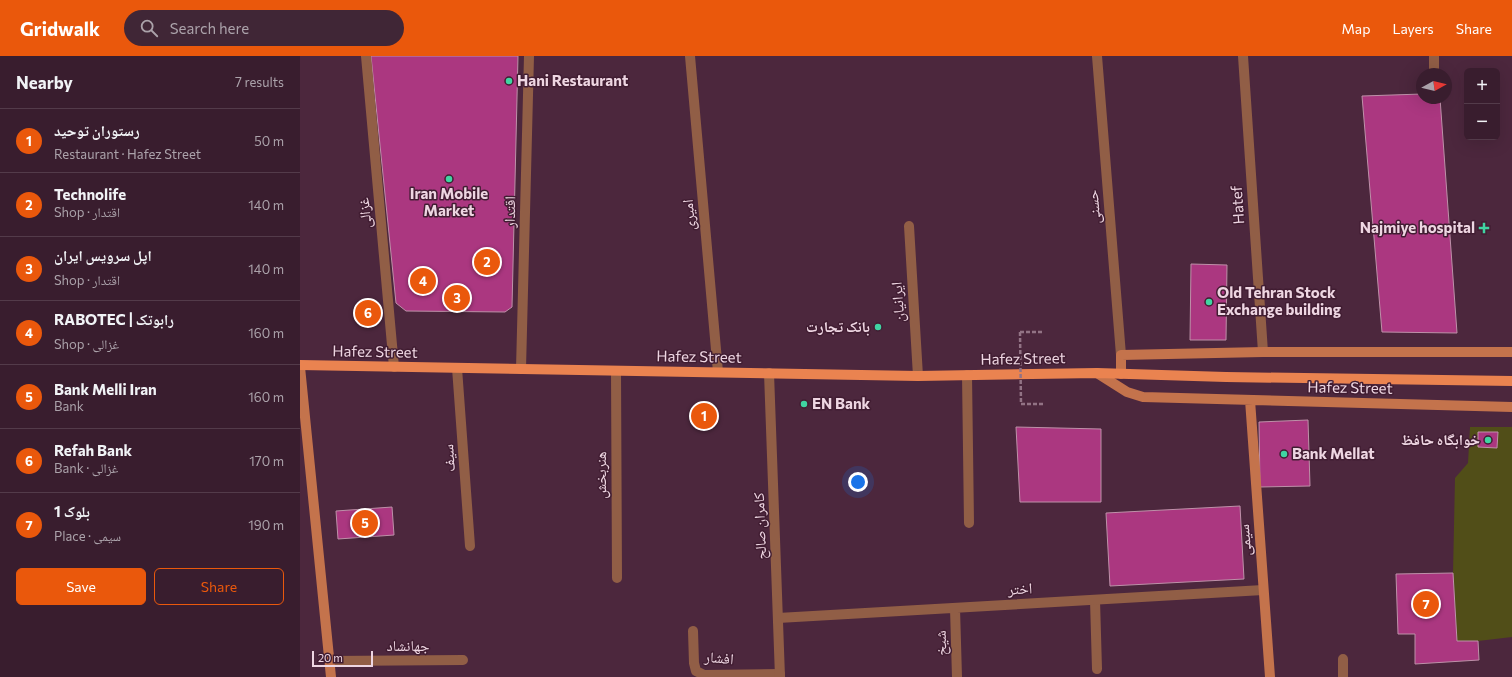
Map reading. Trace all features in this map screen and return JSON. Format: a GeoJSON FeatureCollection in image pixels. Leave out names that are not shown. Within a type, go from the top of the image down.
{"type":"FeatureCollection","features":[{"type":"Feature","properties":{"kind":"main road"},"geometry":{"type":"LineString","coordinates":[[1121,374],[1121,355],[1263,352],[1512,352]]}},
{"type":"Feature","properties":{"kind":"main road","name":"Hafez Street"},"geometry":{"type":"LineString","coordinates":[[300,366],[918,376],[1097,373],[1226,377],[1512,381]]}},
{"type":"Feature","properties":{"kind":"main road"},"geometry":{"type":"LineString","coordinates":[[300,366],[331,677]]}},
{"type":"Feature","properties":{"kind":"main road","name":"Hafez Street"},"geometry":{"type":"LineString","coordinates":[[1097,373],[1127,392],[1143,397],[1512,407]]}},
{"type":"Feature","properties":{"kind":"main road","name":"سیمی"},"geometry":{"type":"LineString","coordinates":[[1250,400],[1270,677]]}},
{"type":"Feature","properties":{"kind":"street","name":"غزالی"},"geometry":{"type":"LineString","coordinates":[[366,56],[394,367]]}},
{"type":"Feature","properties":{"kind":"street","name":"اقتدار"},"geometry":{"type":"LineString","coordinates":[[521,369],[529,56]]}},
{"type":"Feature","properties":{"kind":"street","name":"امیری"},"geometry":{"type":"LineString","coordinates":[[690,56],[718,372]]}},
{"type":"Feature","properties":{"kind":"street","name":"حسنی"},"geometry":{"type":"LineString","coordinates":[[1097,56],[1121,355]]}},
{"type":"Feature","properties":{"kind":"street","name":"Hatef"},"geometry":{"type":"LineString","coordinates":[[1243,56],[1263,352]]}},
{"type":"Feature","properties":{"kind":"street"},"geometry":{"type":"LineString","coordinates":[[1434,56],[1434,68]]}},
{"type":"Feature","properties":{"kind":"street","name":"ایرانیان"},"geometry":{"type":"LineString","coordinates":[[908,226],[918,376]]}},
{"type":"Feature","properties":{"kind":"street","name":"سیف"},"geometry":{"type":"LineString","coordinates":[[457,368],[470,546]]}},
{"type":"Feature","properties":{"kind":"street","name":"هنربخش"},"geometry":{"type":"LineString","coordinates":[[616,371],[617,578]]}},
{"type":"Feature","properties":{"kind":"street","name":"کامران صالح"},"geometry":{"type":"LineString","coordinates":[[769,373],[780,676]]}},
{"type":"Feature","properties":{"kind":"street"},"geometry":{"type":"LineString","coordinates":[[967,374],[969,523]]}},
{"type":"Feature","properties":{"kind":"street","name":"اختر"},"geometry":{"type":"LineString","coordinates":[[778,618],[1263,590]]}},
{"type":"Feature","properties":{"kind":"street"},"geometry":{"type":"LineString","coordinates":[[1095,600],[1097,669]]}},
{"type":"Feature","properties":{"kind":"street","name":"شیخ"},"geometry":{"type":"LineString","coordinates":[[955,608],[957,677]]}},
{"type":"Feature","properties":{"kind":"street","name":"افشار"},"geometry":{"type":"LineString","coordinates":[[693,631],[694,663],[696,671],[704,675],[780,676]]}},
{"type":"Feature","properties":{"kind":"street"},"geometry":{"type":"LineString","coordinates":[[1342,659],[1343,677]]}},
{"type":"Feature","properties":{"kind":"street","name":"جهانشاد"},"geometry":{"type":"LineString","coordinates":[[330,661],[463,660]]}},
{"type":"Feature","properties":{"kind":"path"},"geometry":{"type":"LineString","coordinates":[[1044,332],[1020,332],[1020,404],[1044,404]]}},
{"type":"Feature","properties":{"kind":"shaded area"},"geometry":{"type":"Polygon","coordinates":[[[1470,427],[1512,427],[1512,637],[1478,641],[1457,641],[1453,573],[1455,478],[1468,463],[1470,427]]]}},
{"type":"Feature","properties":{"kind":"building","name":"Iran Mobile Market"},"geometry":{"type":"Polygon","coordinates":[[[371,56],[518,56],[512,307],[505,312],[406,311],[396,303],[371,56]]]}},
{"type":"Feature","properties":{"kind":"building"},"geometry":{"type":"Polygon","coordinates":[[[1416,94],[1416,104],[1440,104],[1457,333],[1382,332],[1362,96],[1416,94]]]}},
{"type":"Feature","properties":{"kind":"building","name":"Old Tehran Stock Exchange building"},"geometry":{"type":"Polygon","coordinates":[[[1191,264],[1227,265],[1226,340],[1190,340],[1191,264]]]}},
{"type":"Feature","properties":{"kind":"building","name":"Bank Mellat"},"geometry":{"type":"Polygon","coordinates":[[[1308,420],[1310,486],[1260,487],[1259,422],[1308,420]]]}},
{"type":"Feature","properties":{"kind":"building"},"geometry":{"type":"Polygon","coordinates":[[[1016,427],[1101,429],[1101,502],[1020,502],[1016,427]]]}},
{"type":"Feature","properties":{"kind":"building","name":"خوابگاه حافظ"},"geometry":{"type":"Polygon","coordinates":[[[1478,432],[1498,432],[1497,448],[1478,447],[1478,432]]]}},
{"type":"Feature","properties":{"kind":"building"},"geometry":{"type":"Polygon","coordinates":[[[1240,506],[1244,579],[1110,586],[1106,513],[1240,506]]]}},
{"type":"Feature","properties":{"kind":"building"},"geometry":{"type":"Polygon","coordinates":[[[392,507],[394,535],[338,539],[336,511],[392,507]]]}},
{"type":"Feature","properties":{"kind":"building"},"geometry":{"type":"Polygon","coordinates":[[[1453,573],[1457,641],[1478,641],[1479,660],[1415,664],[1415,634],[1398,634],[1396,574],[1453,573]]]}},
{"type":"Feature","properties":{"kind":"place","name":"Hani Restaurant"},"geometry":{"type":"Point","coordinates":[509,81]}},
{"type":"Feature","properties":{"kind":"place","name":"Iran Mobile Market"},"geometry":{"type":"Point","coordinates":[449,179]}},
{"type":"Feature","properties":{"kind":"place","name":"Najmiye hospital"},"geometry":{"type":"Point","coordinates":[1484,228]}},
{"type":"Feature","properties":{"kind":"place","name":"Technolife"},"geometry":{"type":"Point","coordinates":[487,262]}},
{"type":"Feature","properties":{"kind":"place","name":"RABOTEC | رابوتک"},"geometry":{"type":"Point","coordinates":[423,281]}},
{"type":"Feature","properties":{"kind":"place","name":"اپل سرویس ایران"},"geometry":{"type":"Point","coordinates":[457,298]}},
{"type":"Feature","properties":{"kind":"place","name":"Old Tehran Stock Exchange building"},"geometry":{"type":"Point","coordinates":[1209,302]}},
{"type":"Feature","properties":{"kind":"place","name":"Refah Bank"},"geometry":{"type":"Point","coordinates":[368,313]}},
{"type":"Feature","properties":{"kind":"place","name":"بانک تجارت"},"geometry":{"type":"Point","coordinates":[878,327]}},
{"type":"Feature","properties":{"kind":"place","name":"EN Bank"},"geometry":{"type":"Point","coordinates":[804,404]}},
{"type":"Feature","properties":{"kind":"place","name":"رستوران توحید"},"geometry":{"type":"Point","coordinates":[704,416]}},
{"type":"Feature","properties":{"kind":"place","name":"خوابگاه حافظ"},"geometry":{"type":"Point","coordinates":[1488,440]}},
{"type":"Feature","properties":{"kind":"place","name":"Bank Mellat"},"geometry":{"type":"Point","coordinates":[1284,454]}},
{"type":"Feature","properties":{"kind":"place","name":"Bank Melli Iran"},"geometry":{"type":"Point","coordinates":[365,523]}},
{"type":"Feature","properties":{"kind":"place","name":"بلوک 1"},"geometry":{"type":"Point","coordinates":[1426,604]}}]}
